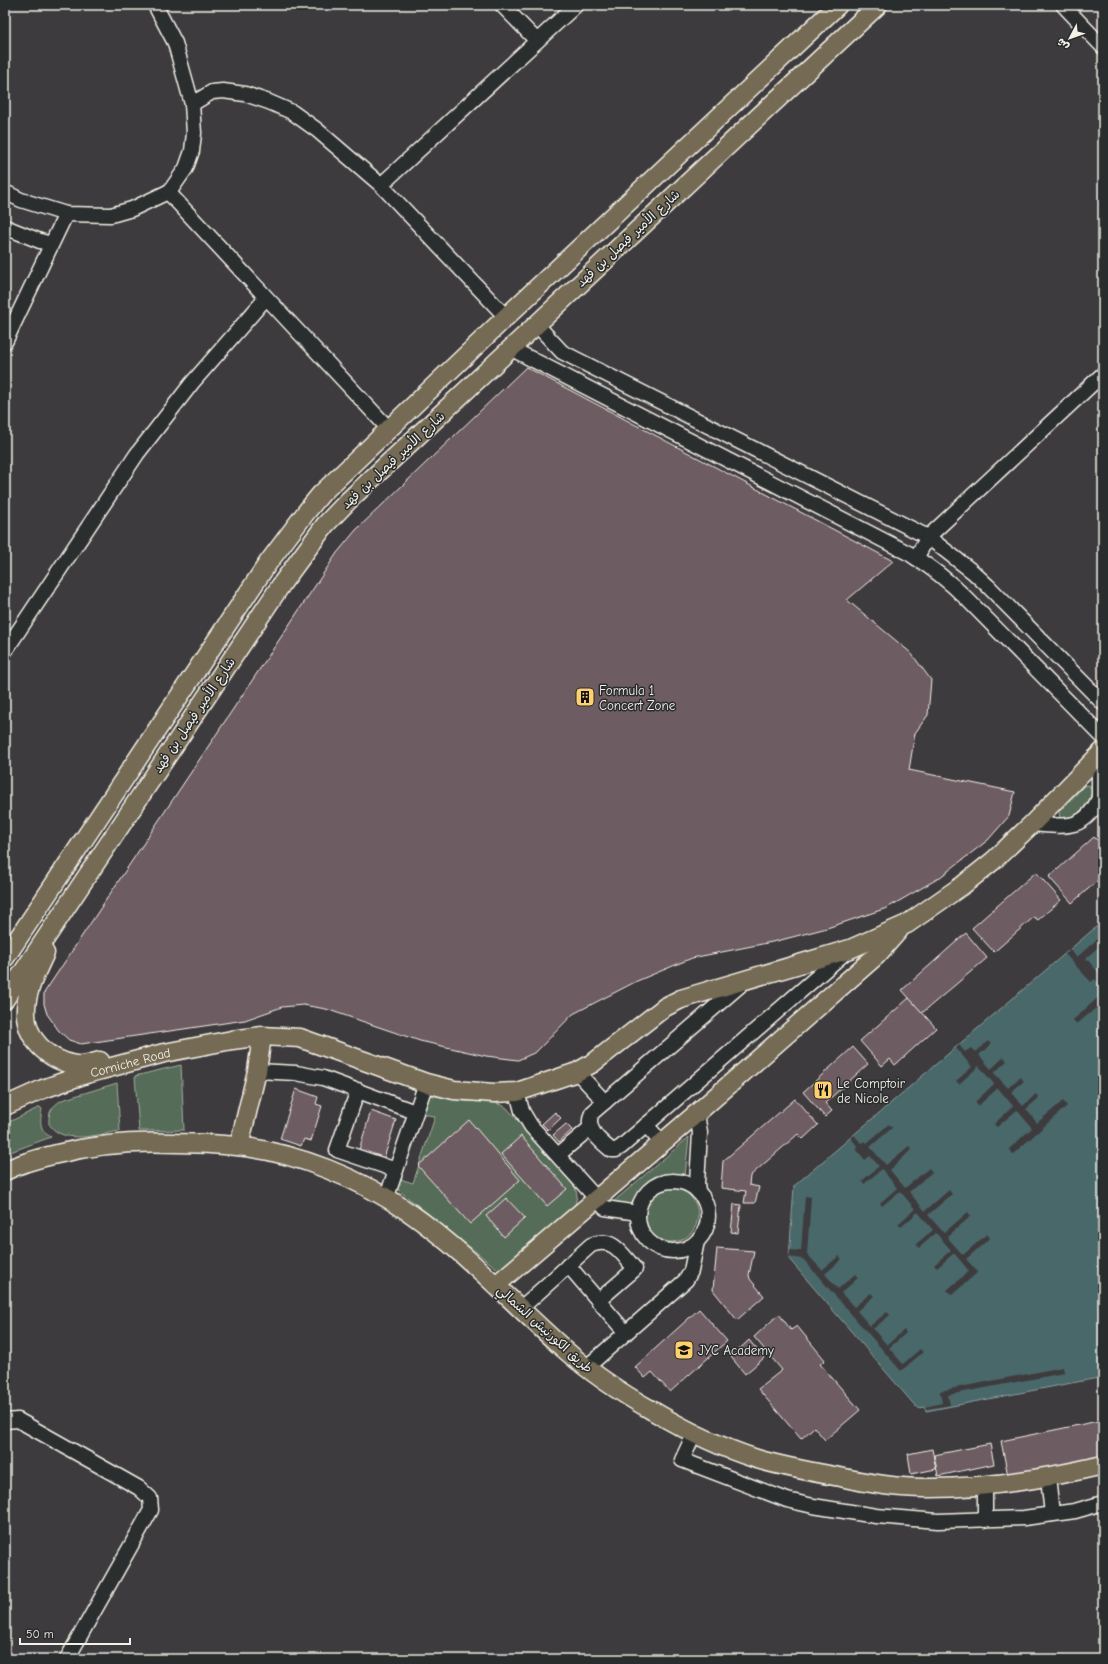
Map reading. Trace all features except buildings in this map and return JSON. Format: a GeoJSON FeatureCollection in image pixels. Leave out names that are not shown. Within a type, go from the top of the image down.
{"type":"FeatureCollection","features":[{"type":"Feature","properties":{"kind":"main road","name":"شارع الأمير فيصل بن فهد"},"geometry":{"type":"LineString","coordinates":[[5,958],[283,541],[321,494],[506,317],[838,5]]}},
{"type":"Feature","properties":{"kind":"main road","name":"شارع الأمير فيصل بن فهد"},"geometry":{"type":"LineString","coordinates":[[5,999],[283,582],[325,525],[349,500],[512,349],[536,324],[878,5]]}},
{"type":"Feature","properties":{"kind":"main road"},"geometry":{"type":"LineString","coordinates":[[697,138],[714,158]]}},
{"type":"Feature","properties":{"kind":"main road"},"geometry":{"type":"LineString","coordinates":[[496,1285],[662,1144],[877,955],[902,926],[963,885],[993,861],[1032,824],[1101,753]]}},
{"type":"Feature","properties":{"kind":"main road"},"geometry":{"type":"LineString","coordinates":[[69,901],[34,976],[30,991],[26,1008],[27,1026],[34,1041],[47,1054],[61,1061],[77,1065],[192,1048]]}},
{"type":"Feature","properties":{"kind":"main road","name":"Corniche Road"},"geometry":{"type":"LineString","coordinates":[[5,1106],[43,1089],[86,1074],[164,1053],[262,1036],[300,1038],[426,1083],[454,1090],[494,1093],[517,1092],[577,1072],[593,1064],[665,1007],[681,999],[850,949],[902,926]]}},
{"type":"Feature","properties":{"kind":"main road"},"geometry":{"type":"LineString","coordinates":[[239,1146],[257,1071],[262,1036]]}},
{"type":"Feature","properties":{"kind":"main road","name":"طريق الكورنيش الشمالي"},"geometry":{"type":"LineString","coordinates":[[5,1171],[34,1160],[86,1147],[133,1142],[239,1146],[274,1153],[309,1163],[335,1173],[372,1190],[408,1212],[496,1285],[520,1309],[567,1351],[614,1388],[655,1412],[695,1432],[756,1458],[821,1474],[871,1483],[922,1488],[985,1486],[1048,1477],[1103,1465]]}},
{"type":"Feature","properties":{"kind":"street"},"geometry":{"type":"LineString","coordinates":[[5,192],[21,200],[66,214],[111,215],[132,209],[170,191],[186,168],[192,151],[194,133],[192,104],[175,43],[155,5]]}},
{"type":"Feature","properties":{"kind":"street"},"geometry":{"type":"LineString","coordinates":[[502,5],[537,41]]}},
{"type":"Feature","properties":{"kind":"street"},"geometry":{"type":"LineString","coordinates":[[381,185],[576,5]]}},
{"type":"Feature","properties":{"kind":"street"},"geometry":{"type":"LineString","coordinates":[[1063,5],[1103,47]]}},
{"type":"Feature","properties":{"kind":"street"},"geometry":{"type":"LineString","coordinates":[[192,104],[212,92],[223,91],[245,94],[292,112],[318,130],[381,185],[506,317]]}},
{"type":"Feature","properties":{"kind":"street"},"geometry":{"type":"LineString","coordinates":[[168,192],[389,429]]}},
{"type":"Feature","properties":{"kind":"street"},"geometry":{"type":"LineString","coordinates":[[5,342],[66,214]]}},
{"type":"Feature","properties":{"kind":"street"},"geometry":{"type":"LineString","coordinates":[[5,227],[51,244]]}},
{"type":"Feature","properties":{"kind":"street"},"geometry":{"type":"LineString","coordinates":[[5,651],[137,454],[192,383],[266,298]]}},
{"type":"Feature","properties":{"kind":"street"},"geometry":{"type":"LineString","coordinates":[[536,324],[562,352],[928,537],[973,572],[988,586],[1103,703]]}},
{"type":"Feature","properties":{"kind":"street"},"geometry":{"type":"LineString","coordinates":[[512,349],[916,558],[947,579],[1103,737]]}},
{"type":"Feature","properties":{"kind":"street"},"geometry":{"type":"LineString","coordinates":[[916,558],[928,537],[1103,374]]}},
{"type":"Feature","properties":{"kind":"street"},"geometry":{"type":"LineString","coordinates":[[1032,824],[1072,826],[1089,815],[1099,798],[1101,753]]}},
{"type":"Feature","properties":{"kind":"street"},"geometry":{"type":"LineString","coordinates":[[747,979],[592,1113],[590,1118],[590,1128],[606,1146],[611,1150],[616,1150],[646,1126],[850,949]]}},
{"type":"Feature","properties":{"kind":"street"},"geometry":{"type":"LineString","coordinates":[[257,1071],[308,1075],[358,1090],[415,1112]]}},
{"type":"Feature","properties":{"kind":"street"},"geometry":{"type":"LineString","coordinates":[[577,1072],[605,1102]]}},
{"type":"Feature","properties":{"kind":"street"},"geometry":{"type":"LineString","coordinates":[[386,1199],[426,1083]]}},
{"type":"Feature","properties":{"kind":"street"},"geometry":{"type":"LineString","coordinates":[[358,1090],[337,1150],[396,1170]]}},
{"type":"Feature","properties":{"kind":"street"},"geometry":{"type":"LineString","coordinates":[[517,1092],[522,1111],[531,1126],[605,1208],[638,1212]]}},
{"type":"Feature","properties":{"kind":"street"},"geometry":{"type":"LineString","coordinates":[[697,1113],[700,1133],[697,1183],[698,1192]]}},
{"type":"Feature","properties":{"kind":"street"},"geometry":{"type":"LineString","coordinates":[[646,1126],[662,1144]]}},
{"type":"Feature","properties":{"kind":"street"},"geometry":{"type":"LineString","coordinates":[[558,1155],[590,1128]]}},
{"type":"Feature","properties":{"kind":"street"},"geometry":{"type":"LineString","coordinates":[[668,1181],[679,1181],[690,1185],[698,1192],[704,1201],[708,1212],[704,1233],[697,1241],[687,1248],[675,1251],[663,1249],[652,1244],[644,1235],[639,1224],[638,1212],[641,1201],[648,1191],[658,1184],[668,1181]]}},
{"type":"Feature","properties":{"kind":"street"},"geometry":{"type":"LineString","coordinates":[[520,1309],[591,1245],[599,1241],[615,1245],[635,1268],[598,1301]]}},
{"type":"Feature","properties":{"kind":"street"},"geometry":{"type":"LineString","coordinates":[[587,1367],[686,1280],[691,1271],[697,1241]]}},
{"type":"Feature","properties":{"kind":"street"},"geometry":{"type":"LineString","coordinates":[[568,1266],[626,1333]]}},
{"type":"Feature","properties":{"kind":"street"},"geometry":{"type":"LineString","coordinates":[[5,1421],[18,1420],[139,1488],[150,1498],[151,1510],[67,1659]]}},
{"type":"Feature","properties":{"kind":"street"},"geometry":{"type":"LineString","coordinates":[[695,1432],[682,1460],[787,1500],[813,1506],[876,1516],[938,1521],[1024,1518],[1075,1511],[1103,1503]]}},
{"type":"Feature","properties":{"kind":"street"},"geometry":{"type":"LineString","coordinates":[[1048,1477],[1052,1514]]}},
{"type":"Feature","properties":{"kind":"street"},"geometry":{"type":"LineString","coordinates":[[985,1486],[985,1520]]}},
{"type":"Feature","properties":{"kind":"green space"},"geometry":{"type":"Polygon","coordinates":[[[1089,785],[1092,790],[1091,794],[1088,802],[1082,809],[1070,818],[1063,820],[1060,818],[1059,812],[1084,786],[1089,785]]]}},
{"type":"Feature","properties":{"kind":"green space"},"geometry":{"type":"Polygon","coordinates":[[[181,1065],[184,1130],[139,1131],[135,1076],[181,1065]]]}},
{"type":"Feature","properties":{"kind":"green space"},"geometry":{"type":"Polygon","coordinates":[[[117,1083],[120,1131],[92,1136],[72,1137],[55,1131],[49,1124],[51,1110],[62,1100],[117,1083]]]}},
{"type":"Feature","properties":{"kind":"green space"},"geometry":{"type":"Polygon","coordinates":[[[430,1095],[461,1101],[487,1102],[502,1105],[507,1108],[575,1187],[577,1195],[574,1211],[502,1269],[495,1267],[397,1189],[400,1179],[413,1183],[435,1117],[422,1113],[427,1096],[430,1095]]]}},
{"type":"Feature","properties":{"kind":"green space"},"geometry":{"type":"Polygon","coordinates":[[[40,1107],[42,1109],[42,1129],[51,1137],[5,1154],[5,1124],[40,1107]]]}},
{"type":"Feature","properties":{"kind":"green space"},"geometry":{"type":"Polygon","coordinates":[[[689,1137],[685,1176],[667,1175],[652,1180],[641,1189],[632,1204],[613,1202],[689,1137]]]}},
{"type":"Feature","properties":{"kind":"green space"},"geometry":{"type":"Polygon","coordinates":[[[671,1188],[681,1190],[690,1196],[696,1205],[698,1215],[696,1225],[690,1234],[681,1240],[671,1242],[661,1240],[652,1234],[646,1225],[644,1215],[646,1205],[652,1196],[661,1190],[671,1188]]]}},
{"type":"Feature","properties":{"kind":"water"},"geometry":{"type":"Polygon","coordinates":[[[1103,921],[1103,1377],[926,1411],[925,1407],[917,1408],[789,1259],[794,1186],[1103,921]]]}},
{"type":"Feature","properties":{"kind":"pier"},"geometry":{"type":"Polygon","coordinates":[[[1103,934],[1103,943],[1086,958],[1103,978],[1103,988],[1095,979],[1091,982],[1065,954],[1070,950],[1077,957],[1103,934]]]}},
{"type":"Feature","properties":{"kind":"pier"},"geometry":{"type":"Polygon","coordinates":[[[1103,993],[1103,1002],[1077,1024],[1073,1020],[1103,993]]]}},
{"type":"Feature","properties":{"kind":"pier"},"geometry":{"type":"Polygon","coordinates":[[[988,1041],[991,1044],[979,1055],[991,1069],[1004,1057],[1007,1061],[994,1073],[1008,1088],[1020,1077],[1024,1081],[1011,1092],[1023,1106],[1036,1094],[1039,1098],[1026,1109],[1037,1123],[1063,1101],[1067,1106],[1013,1154],[1009,1149],[1032,1128],[1017,1110],[997,1127],[994,1124],[1013,1106],[998,1088],[978,1106],[975,1102],[994,1084],[979,1066],[959,1084],[956,1081],[972,1067],[956,1048],[959,1045],[965,1052],[971,1048],[975,1052],[988,1041]]]}},
{"type":"Feature","properties":{"kind":"pier"},"geometry":{"type":"Polygon","coordinates":[[[889,1124],[892,1128],[870,1147],[886,1165],[909,1146],[912,1149],[890,1170],[905,1188],[929,1168],[932,1172],[909,1192],[925,1211],[949,1190],[952,1194],[928,1215],[944,1233],[968,1212],[971,1216],[947,1237],[963,1255],[987,1234],[990,1238],[966,1259],[978,1272],[952,1295],[947,1290],[969,1271],[954,1253],[937,1268],[934,1265],[951,1250],[936,1233],[919,1248],[916,1244],[933,1230],[918,1212],[901,1227],[898,1224],[915,1209],[900,1191],[882,1206],[880,1203],[897,1188],[882,1169],[864,1184],[862,1181],[879,1166],[870,1156],[865,1160],[856,1149],[858,1147],[851,1138],[854,1135],[861,1143],[865,1141],[867,1143],[889,1124]]]}},
{"type":"Feature","properties":{"kind":"pier"},"geometry":{"type":"Polygon","coordinates":[[[805,1196],[811,1197],[807,1254],[822,1270],[839,1256],[842,1259],[825,1274],[838,1289],[855,1274],[858,1278],[841,1293],[854,1307],[871,1293],[874,1296],[857,1311],[870,1326],[887,1312],[890,1315],[873,1329],[887,1345],[904,1330],[906,1333],[889,1348],[903,1364],[920,1349],[923,1352],[901,1371],[803,1259],[789,1257],[790,1250],[801,1251],[805,1196]]]}},
{"type":"Feature","properties":{"kind":"pier"},"geometry":{"type":"Polygon","coordinates":[[[1063,1367],[1064,1373],[948,1395],[950,1405],[926,1409],[925,1407],[942,1403],[940,1391],[1063,1367]]]}},
{"type":"Feature","properties":{"kind":"place","name":"Formula 1 Concert Zone"},"geometry":{"type":"Point","coordinates":[585,697]}},
{"type":"Feature","properties":{"kind":"place","name":"Le Comptoir de Nicole"},"geometry":{"type":"Point","coordinates":[823,1090]}},
{"type":"Feature","properties":{"kind":"place","name":"JYC Academy"},"geometry":{"type":"Point","coordinates":[684,1350]}}]}
